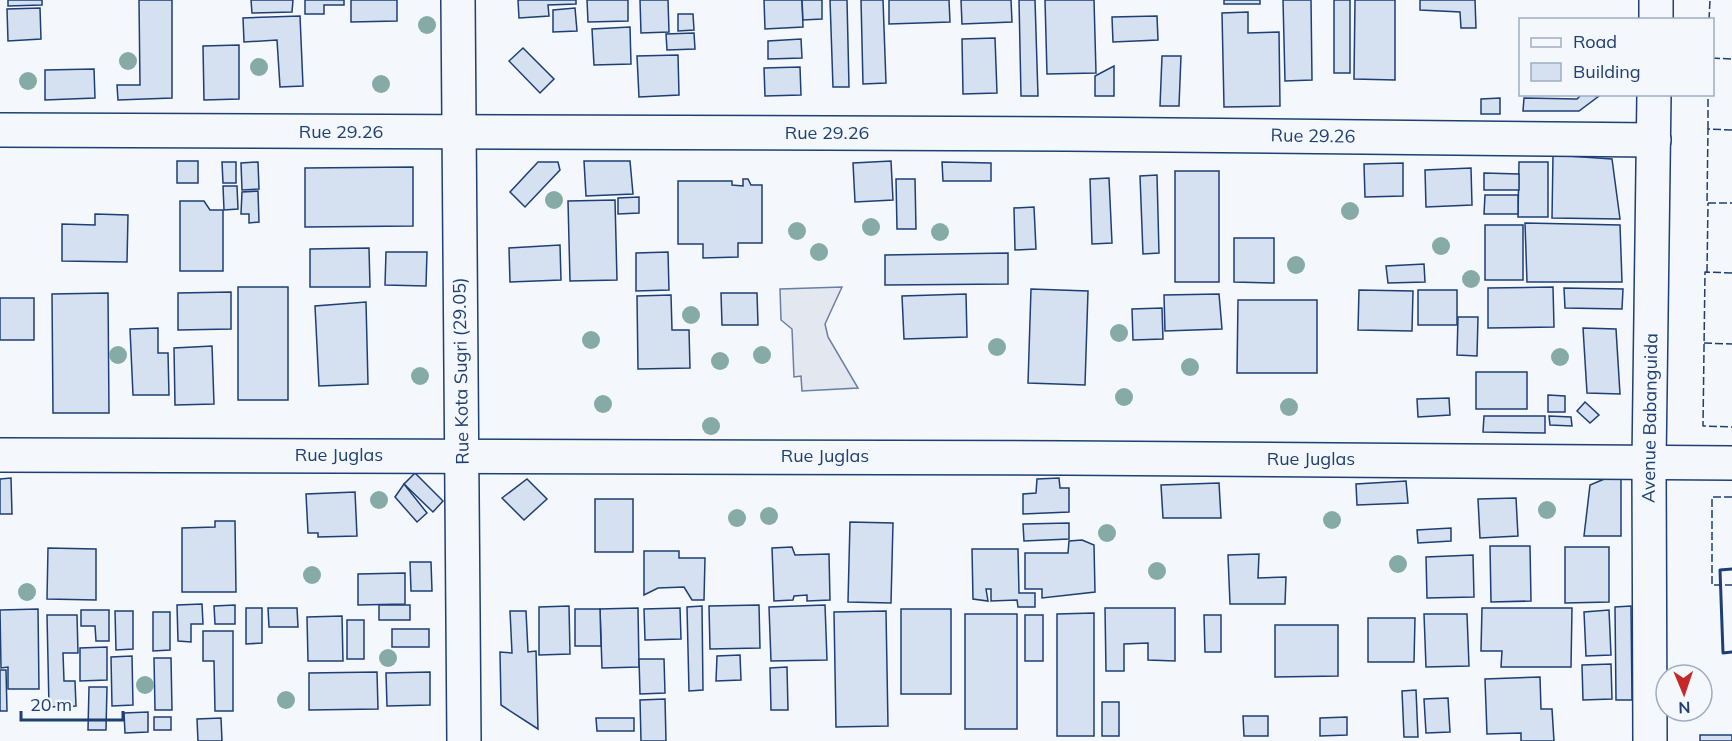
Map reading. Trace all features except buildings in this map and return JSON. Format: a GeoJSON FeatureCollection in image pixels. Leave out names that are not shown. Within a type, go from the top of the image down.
{"type":"FeatureCollection","features":[{"type":"Feature","properties":{"kind":"street","name":"Rue Kota Sugri (29.05)"},"geometry":{"type":"LineString","coordinates":[[458,0],[464,741]]}},
{"type":"Feature","properties":{"kind":"street"},"geometry":{"type":"LineString","coordinates":[[1656,0],[1656,18]]}},
{"type":"Feature","properties":{"kind":"street","name":"Avenue Babanguida"},"geometry":{"type":"LineString","coordinates":[[1650,741],[1649,462],[1654,96]]}},
{"type":"Feature","properties":{"kind":"street","name":"Rue 29.26"},"geometry":{"type":"LineString","coordinates":[[0,130],[1067,134],[1654,140]]}},
{"type":"Feature","properties":{"kind":"street","name":"Rue Juglas"},"geometry":{"type":"LineString","coordinates":[[0,454],[1732,463]]}},
{"type":"Feature","properties":{"kind":"shaded area"},"geometry":{"type":"Polygon","coordinates":[[[842,287],[825,324],[828,337],[858,388],[802,391],[801,376],[794,377],[792,329],[781,320],[780,289],[842,287]]]}},
{"type":"Feature","properties":{"kind":"fence"},"geometry":{"type":"LineString","coordinates":[[1709,18],[1710,0]]}},
{"type":"Feature","properties":{"kind":"fence"},"geometry":{"type":"LineString","coordinates":[[1714,58],[1732,59]]}},
{"type":"Feature","properties":{"kind":"fence"},"geometry":{"type":"LineString","coordinates":[[1708,96],[1708,129]]}},
{"type":"Feature","properties":{"kind":"fence"},"geometry":{"type":"LineString","coordinates":[[1732,130],[1708,129],[1707,203],[1732,203]]}},
{"type":"Feature","properties":{"kind":"fence"},"geometry":{"type":"LineString","coordinates":[[1707,272],[1708,203]]}},
{"type":"Feature","properties":{"kind":"fence"},"geometry":{"type":"LineString","coordinates":[[1732,273],[1705,272],[1703,426],[1732,427]]}},
{"type":"Feature","properties":{"kind":"fence"},"geometry":{"type":"LineString","coordinates":[[1704,343],[1732,344]]}},
{"type":"Feature","properties":{"kind":"fence"},"geometry":{"type":"LineString","coordinates":[[1732,497],[1712,497],[1712,585],[1732,585]]}},
{"type":"Feature","properties":{"kind":"wall"},"geometry":{"type":"LineString","coordinates":[[1732,569],[1720,570],[1723,653],[1732,652]]}}]}
